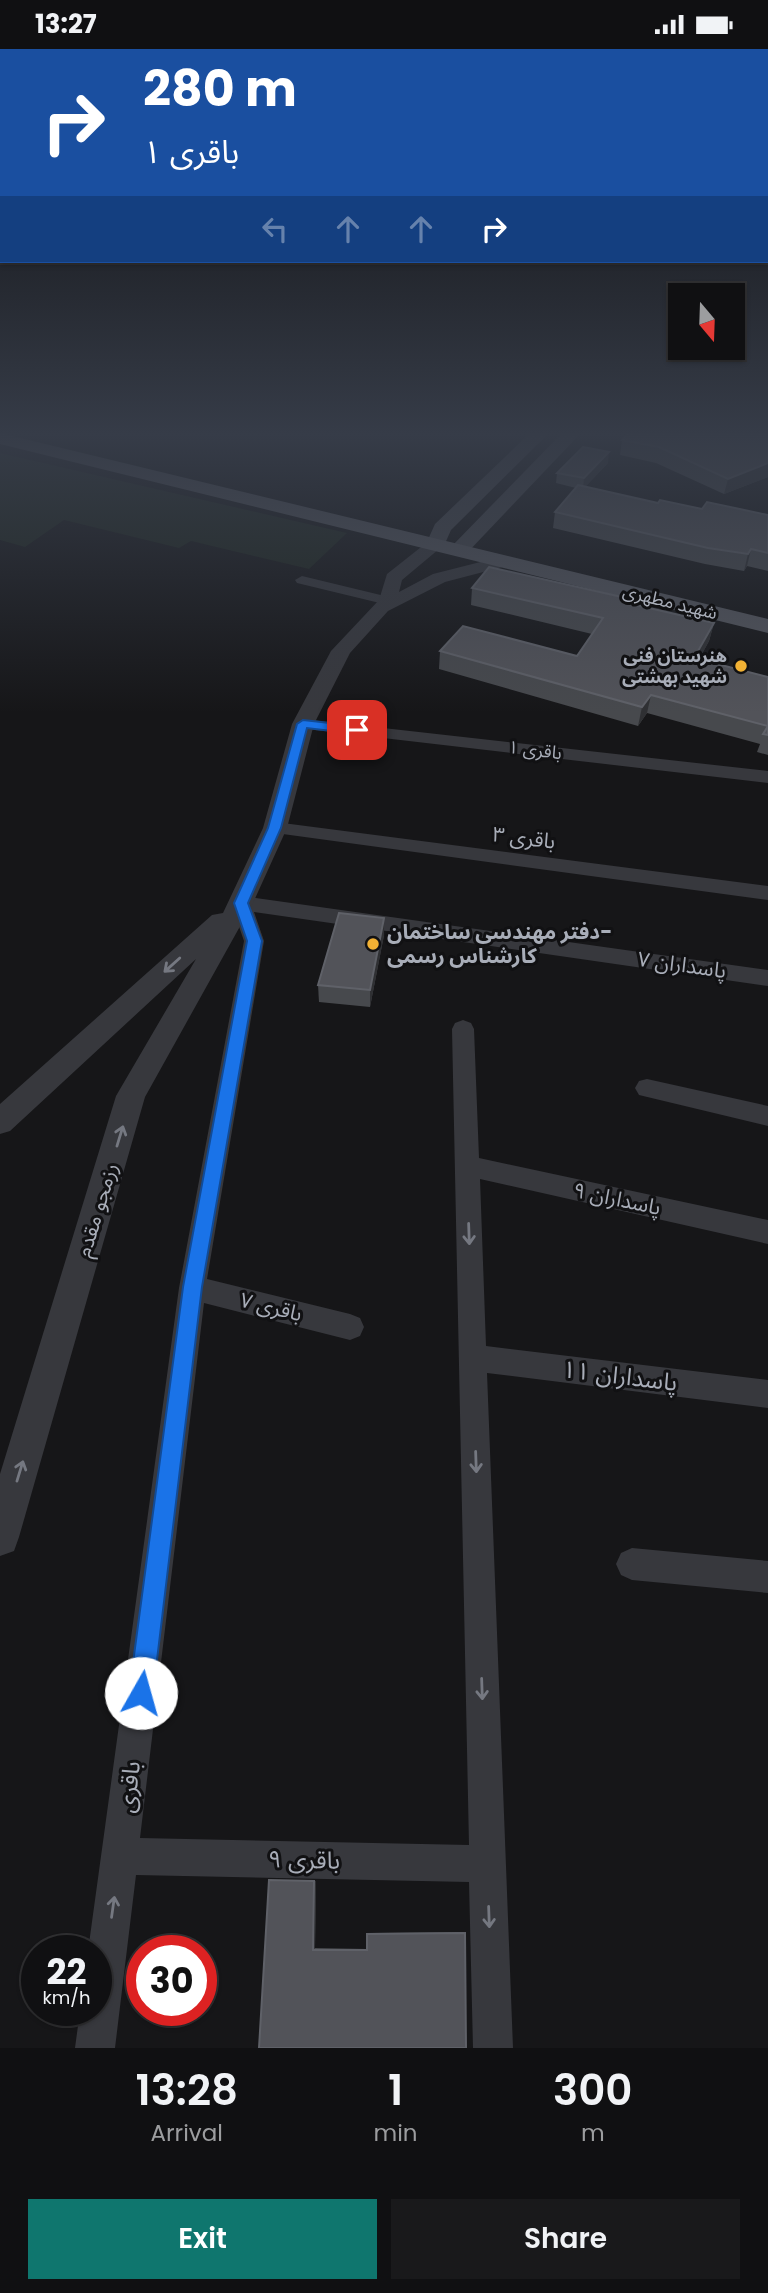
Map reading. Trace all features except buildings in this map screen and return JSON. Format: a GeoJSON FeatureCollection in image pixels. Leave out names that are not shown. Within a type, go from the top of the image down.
{"type":"FeatureCollection","features":[{"type":"Feature","properties":{"kind":"main road","name":"شهید مطهری"},"geometry":{"type":"LineString","coordinates":[[395,526],[467,543],[504,561],[768,626]]}},
{"type":"Feature","properties":{"kind":"main road"},"geometry":{"type":"LineString","coordinates":[[401,526],[439,536],[449,526]]}},
{"type":"Feature","properties":{"kind":"main road"},"geometry":{"type":"LineString","coordinates":[[467,543],[483,526]]}},
{"type":"Feature","properties":{"kind":"main road"},"geometry":{"type":"LineString","coordinates":[[467,543],[768,607]]}},
{"type":"Feature","properties":{"kind":"street"},"geometry":{"type":"LineString","coordinates":[[386,604],[393,578],[439,536]]}},
{"type":"Feature","properties":{"kind":"street"},"geometry":{"type":"LineString","coordinates":[[0,1122],[241,903],[275,828],[303,724],[341,651],[386,604],[467,543]]}},
{"type":"Feature","properties":{"kind":"street"},"geometry":{"type":"LineString","coordinates":[[302,580],[386,604],[439,578],[504,561]]}},
{"type":"Feature","properties":{"kind":"street","name":"باقری ۱"},"geometry":{"type":"LineString","coordinates":[[303,724],[768,777]]}},
{"type":"Feature","properties":{"kind":"street","name":"باقری ۳"},"geometry":{"type":"LineString","coordinates":[[275,828],[768,893]]}},
{"type":"Feature","properties":{"kind":"street","name":"پاسداران ۷"},"geometry":{"type":"LineString","coordinates":[[241,903],[768,978]]}},
{"type":"Feature","properties":{"kind":"street","name":"باقری"},"geometry":{"type":"LineString","coordinates":[[95,2048],[192,1287],[254,941],[241,903]]}},
{"type":"Feature","properties":{"kind":"street","name":"رزمجو مقدم"},"geometry":{"type":"LineString","coordinates":[[0,1537],[131,1097],[241,903]]}},
{"type":"Feature","properties":{"kind":"street"},"geometry":{"type":"LineString","coordinates":[[463,1029],[492,2048]]}},
{"type":"Feature","properties":{"kind":"street"},"geometry":{"type":"LineString","coordinates":[[647,1088],[768,1116]]}},
{"type":"Feature","properties":{"kind":"street","name":"پاسداران ۹"},"geometry":{"type":"LineString","coordinates":[[467,1166],[768,1232]]}},
{"type":"Feature","properties":{"kind":"street","name":"باقری ۷"},"geometry":{"type":"LineString","coordinates":[[192,1287],[350,1327]]}},
{"type":"Feature","properties":{"kind":"street","name":"پاسداران ۱۱"},"geometry":{"type":"LineString","coordinates":[[472,1358],[768,1394]]}},
{"type":"Feature","properties":{"kind":"street"},"geometry":{"type":"LineString","coordinates":[[632,1565],[768,1577]]}},
{"type":"Feature","properties":{"kind":"street","name":"باقری ۹"},"geometry":{"type":"LineString","coordinates":[[120,1856],[487,1864]]}},
{"type":"Feature","properties":{"kind":"shaded area"},"geometry":{"type":"Polygon","coordinates":[[[0,526],[55,526],[25,547],[0,540],[0,526]]]}},
{"type":"Feature","properties":{"kind":"shaded area"},"geometry":{"type":"Polygon","coordinates":[[[90,526],[318,526],[347,533],[309,569],[191,541],[179,548],[90,526]]]}},
{"type":"Feature","properties":{"kind":"place","name":"هنرستان فنی شهید بهشتی"},"geometry":{"type":"Point","coordinates":[741,666]}},
{"type":"Feature","properties":{"kind":"place","name":"دفتر مهندسی ساختمان- کارشناس رسمی"},"geometry":{"type":"Point","coordinates":[373,944]}},
{"type":"Feature","properties":{"kind":"route"},"geometry":{"type":"LineString","coordinates":[[141,1693],[192,1287],[254,941],[241,903],[275,828],[303,724],[357,730]]}}]}
